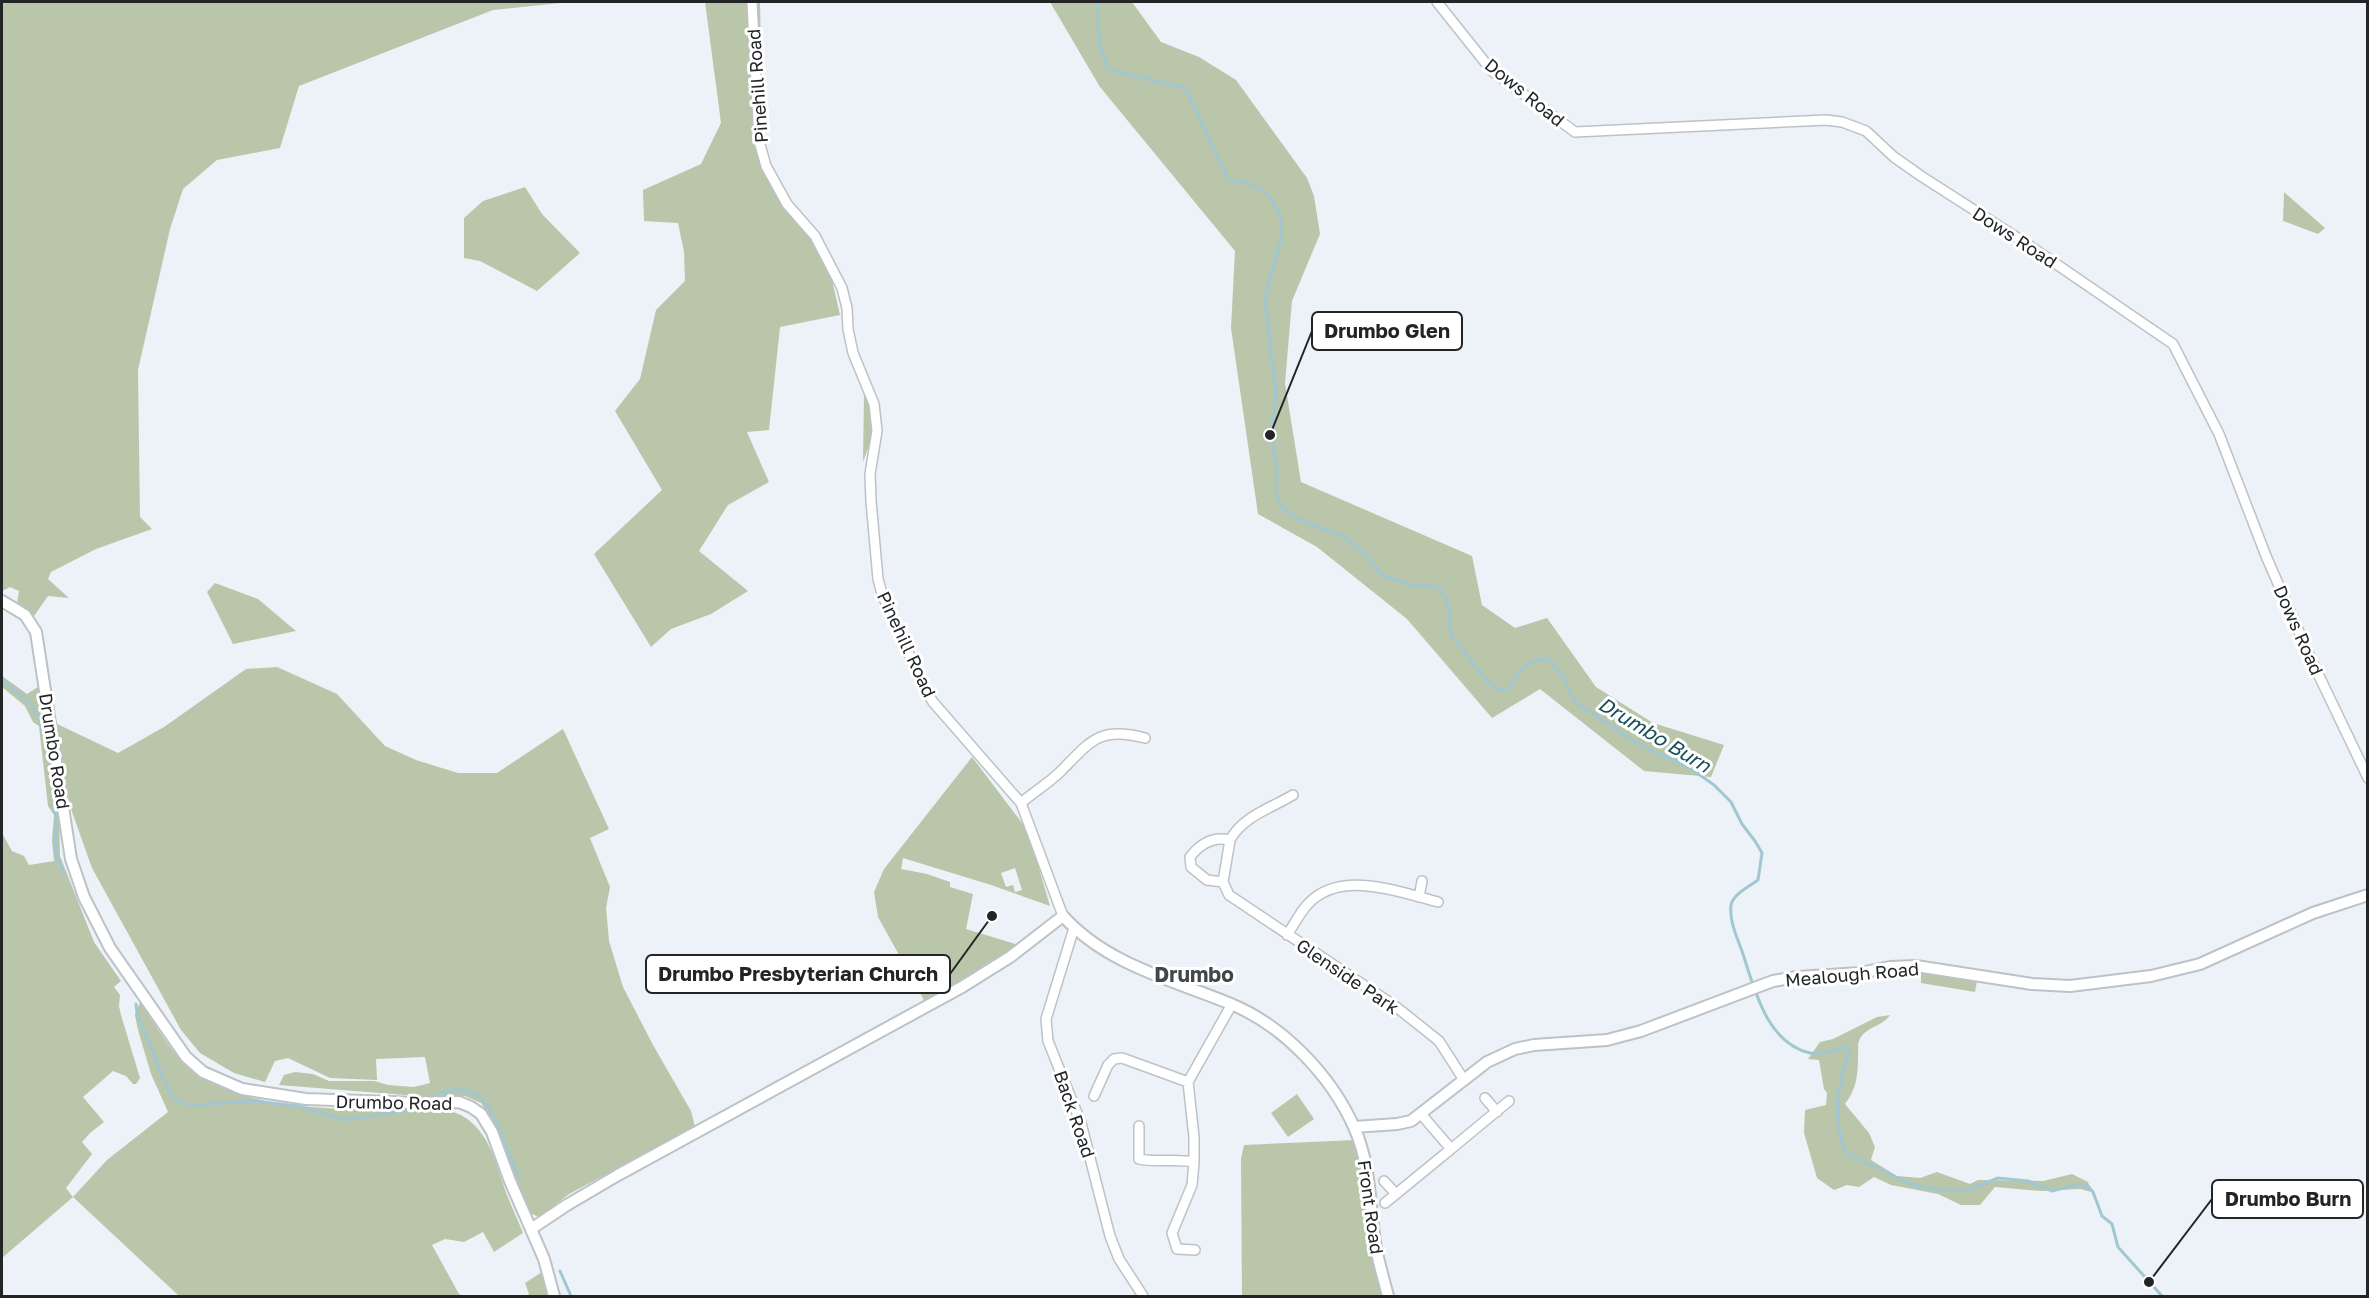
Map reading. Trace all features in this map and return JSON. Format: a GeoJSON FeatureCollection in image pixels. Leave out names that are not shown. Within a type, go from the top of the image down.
{"type":"FeatureCollection","features":[{"type":"Feature","properties":{"kind":"street","name":"Pinehill Road"},"geometry":{"type":"LineString","coordinates":[[752,2],[759,141],[766,166],[787,204],[815,236],[842,288],[854,353],[875,410],[877,431],[870,474],[870,501],[878,579],[882,594],[923,686],[933,702],[1021,803],[1063,916]]}},
{"type":"Feature","properties":{"kind":"street","name":"Dows Road"},"geometry":{"type":"LineString","coordinates":[[1437,2],[1492,71],[1575,132],[1826,120],[1842,122],[1866,131],[1894,157],[1921,176],[2028,244],[2173,344],[2219,434],[2275,576],[2367,778]]}},
{"type":"Feature","properties":{"kind":"street","name":"Drumbo Road"},"geometry":{"type":"LineString","coordinates":[[2,601],[25,615],[36,632],[71,859],[84,896],[110,948],[186,1057],[203,1072],[242,1089],[317,1100],[459,1102],[471,1107],[481,1114],[492,1132],[510,1181],[544,1259],[554,1296]]}},
{"type":"Feature","properties":{"kind":"street"},"geometry":{"type":"LineString","coordinates":[[1021,803],[1059,772],[1090,741],[1102,735],[1115,734],[1145,738]]}},
{"type":"Feature","properties":{"kind":"street"},"geometry":{"type":"LineString","coordinates":[[1223,882],[1230,840],[1236,828],[1293,795]]}},
{"type":"Feature","properties":{"kind":"street","name":"Glenside Park"},"geometry":{"type":"LineString","coordinates":[[1230,840],[1209,840],[1190,857],[1191,867],[1207,880],[1223,882],[1229,895],[1395,1006],[1439,1041],[1464,1080]]}},
{"type":"Feature","properties":{"kind":"street"},"geometry":{"type":"LineString","coordinates":[[1419,897],[1422,881]]}},
{"type":"Feature","properties":{"kind":"street"},"geometry":{"type":"LineString","coordinates":[[1287,935],[1307,904],[1338,886],[1383,887],[1438,902]]}},
{"type":"Feature","properties":{"kind":"street","name":"Mealough Road"},"geometry":{"type":"LineString","coordinates":[[1354,1126],[1411,1121],[1487,1062],[1515,1049],[1534,1045],[1607,1040],[1641,1031],[1773,981],[1797,976],[1860,973],[1890,967],[1916,966],[2032,984],[2070,986],[2151,976],[2200,964],[2313,913],[2367,895]]}},
{"type":"Feature","properties":{"kind":"street"},"geometry":{"type":"LineString","coordinates":[[531,1229],[618,1175],[962,987],[1010,957],[1063,916]]}},
{"type":"Feature","properties":{"kind":"street","name":"Front Road"},"geometry":{"type":"LineString","coordinates":[[1063,916],[1074,928],[1106,950],[1145,972],[1251,1013],[1296,1048],[1336,1094],[1354,1126],[1364,1153],[1370,1183],[1376,1247],[1388,1296]]}},
{"type":"Feature","properties":{"kind":"street","name":"Back Road"},"geometry":{"type":"LineString","coordinates":[[1074,928],[1046,1019],[1048,1041],[1081,1123],[1110,1236],[1119,1258],[1143,1296]]}},
{"type":"Feature","properties":{"kind":"street"},"geometry":{"type":"LineString","coordinates":[[1195,1250],[1177,1249],[1172,1233],[1192,1185],[1194,1137],[1188,1082],[1232,1004]]}},
{"type":"Feature","properties":{"kind":"street"},"geometry":{"type":"LineString","coordinates":[[1094,1096],[1108,1065],[1114,1059],[1122,1058],[1188,1082]]}},
{"type":"Feature","properties":{"kind":"street"},"geometry":{"type":"LineString","coordinates":[[1485,1098],[1497,1112]]}},
{"type":"Feature","properties":{"kind":"street"},"geometry":{"type":"LineString","coordinates":[[1385,1203],[1509,1101]]}},
{"type":"Feature","properties":{"kind":"street"},"geometry":{"type":"LineString","coordinates":[[1421,1114],[1451,1149]]}},
{"type":"Feature","properties":{"kind":"street"},"geometry":{"type":"LineString","coordinates":[[1139,1126],[1139,1159],[1153,1162],[1183,1160],[1194,1162]]}},
{"type":"Feature","properties":{"kind":"street"},"geometry":{"type":"LineString","coordinates":[[1384,1181],[1396,1194]]}},
{"type":"Feature","properties":{"kind":"green space"},"geometry":{"type":"Polygon","coordinates":[[[2,2],[570,2],[493,10],[299,86],[280,148],[217,160],[183,189],[170,229],[138,370],[140,517],[152,529],[96,549],[51,572],[48,579],[69,598],[48,596],[34,616],[17,603],[19,591],[10,587],[2,591],[2,2]]]}},
{"type":"Feature","properties":{"kind":"green space"},"geometry":{"type":"Polygon","coordinates":[[[705,2],[760,2],[763,138],[769,164],[763,170],[782,205],[812,237],[832,280],[840,315],[780,327],[769,430],[747,432],[769,482],[728,505],[699,551],[748,591],[711,614],[671,629],[651,647],[594,554],[662,490],[615,411],[640,379],[656,310],[685,281],[684,252],[678,223],[644,221],[643,190],[701,164],[721,123],[705,2]]]}},
{"type":"Feature","properties":{"kind":"green space"},"geometry":{"type":"Polygon","coordinates":[[[1050,2],[1132,2],[1161,42],[1199,57],[1236,80],[1307,178],[1314,196],[1320,234],[1292,301],[1285,383],[1301,482],[1472,556],[1482,605],[1515,628],[1547,618],[1596,687],[1653,723],[1724,745],[1711,777],[1644,771],[1540,689],[1492,718],[1407,619],[1317,547],[1258,514],[1231,328],[1235,251],[1100,87],[1050,2]]]}},
{"type":"Feature","properties":{"kind":"green space"},"geometry":{"type":"Polygon","coordinates":[[[525,187],[542,214],[580,253],[537,291],[480,261],[464,258],[464,218],[483,201],[525,187]]]}},
{"type":"Feature","properties":{"kind":"green space"},"geometry":{"type":"Polygon","coordinates":[[[2284,192],[2325,228],[2318,234],[2283,221],[2284,192]]]}},
{"type":"Feature","properties":{"kind":"green space"},"geometry":{"type":"Polygon","coordinates":[[[864,393],[871,412],[872,434],[863,462],[864,393]]]}},
{"type":"Feature","properties":{"kind":"green space"},"geometry":{"type":"Polygon","coordinates":[[[215,583],[258,599],[296,631],[233,644],[207,592],[215,583]]]}},
{"type":"Feature","properties":{"kind":"green space"},"geometry":{"type":"Polygon","coordinates":[[[277,667],[337,694],[385,746],[416,760],[458,773],[497,773],[563,729],[609,829],[590,838],[610,887],[606,908],[609,941],[623,987],[691,1111],[695,1127],[569,1194],[540,1217],[529,1213],[510,1171],[492,1121],[481,1103],[465,1096],[418,1096],[279,1085],[284,1075],[295,1072],[313,1074],[329,1081],[374,1081],[388,1085],[414,1087],[430,1083],[425,1057],[376,1059],[377,1080],[330,1078],[288,1058],[275,1061],[265,1082],[234,1073],[200,1053],[181,1030],[92,868],[71,809],[53,722],[118,753],[164,727],[246,669],[277,667]]]}},
{"type":"Feature","properties":{"kind":"green space"},"geometry":{"type":"Polygon","coordinates":[[[2,676],[27,694],[41,685],[59,811],[60,856],[94,942],[121,981],[114,987],[120,995],[121,1015],[140,1078],[136,1084],[133,1084],[126,1076],[113,1071],[83,1097],[104,1122],[82,1142],[92,1154],[66,1188],[73,1197],[2,1258],[2,833],[12,851],[24,856],[29,865],[54,861],[52,840],[54,815],[48,806],[39,726],[33,722],[25,706],[2,687],[2,676]]]}},
{"type":"Feature","properties":{"kind":"green space"},"geometry":{"type":"Polygon","coordinates":[[[972,757],[1022,823],[1031,841],[1050,906],[903,858],[901,869],[927,874],[950,882],[950,887],[973,894],[966,929],[1022,946],[980,974],[925,1002],[878,917],[874,892],[884,869],[972,757]],[[1015,868],[1001,873],[1006,887],[1013,885],[1015,892],[1022,890],[1015,868]]]}},
{"type":"Feature","properties":{"kind":"green space"},"geometry":{"type":"Polygon","coordinates":[[[1921,973],[1977,981],[1975,992],[1921,983],[1921,973]]]}},
{"type":"Feature","properties":{"kind":"green space"},"geometry":{"type":"Polygon","coordinates":[[[140,1002],[168,1044],[186,1065],[208,1081],[233,1092],[291,1105],[351,1109],[431,1109],[457,1113],[464,1117],[478,1129],[489,1146],[523,1233],[494,1252],[483,1232],[464,1242],[445,1239],[432,1245],[459,1294],[465,1296],[179,1296],[73,1197],[107,1160],[168,1112],[151,1074],[138,1030],[135,1015],[140,1002]]]}},
{"type":"Feature","properties":{"kind":"green space"},"geometry":{"type":"Polygon","coordinates":[[[1890,1015],[1861,1036],[1858,1044],[1856,1081],[1845,1104],[1869,1133],[1875,1147],[1871,1160],[1897,1176],[1920,1178],[1937,1172],[1970,1184],[1978,1180],[2043,1181],[2072,1174],[2088,1182],[2091,1192],[2080,1189],[2041,1191],[1995,1187],[1980,1205],[1961,1205],[1938,1194],[1891,1185],[1874,1177],[1859,1187],[1847,1185],[1834,1190],[1817,1178],[1804,1133],[1805,1110],[1826,1105],[1827,1093],[1824,1089],[1819,1060],[1808,1059],[1820,1042],[1833,1039],[1877,1017],[1890,1015]]]}},
{"type":"Feature","properties":{"kind":"green space"},"geometry":{"type":"Polygon","coordinates":[[[1297,1094],[1314,1119],[1288,1137],[1271,1113],[1297,1094]]]}},
{"type":"Feature","properties":{"kind":"green space"},"geometry":{"type":"Polygon","coordinates":[[[1356,1140],[1366,1178],[1372,1257],[1382,1296],[1242,1296],[1241,1159],[1244,1145],[1356,1140]]]}},
{"type":"Feature","properties":{"kind":"green space"},"geometry":{"type":"Polygon","coordinates":[[[542,1272],[547,1296],[526,1296],[529,1294],[525,1283],[542,1272]]]}},
{"type":"Feature","properties":{"kind":"waterway","name":"Drumbo Burn"},"geometry":{"type":"LineString","coordinates":[[1098,2],[1099,40],[1107,69],[1185,88],[1229,180],[1246,183],[1267,193],[1280,214],[1281,239],[1265,299],[1276,392],[1272,439],[1277,467],[1276,496],[1283,509],[1300,520],[1345,537],[1365,554],[1382,575],[1412,585],[1438,587],[1447,599],[1451,635],[1486,680],[1499,690],[1509,688],[1525,666],[1535,660],[1549,660],[1563,676],[1574,701],[1643,747],[1690,768],[1714,785],[1731,802],[1742,824],[1762,853],[1758,880],[1732,901],[1731,918],[1734,930],[1758,999],[1773,1027],[1783,1039],[1810,1053],[1824,1053],[1847,1047],[1849,1053],[1839,1090],[1838,1103],[1839,1127],[1846,1153],[1910,1184],[1943,1191],[1969,1190],[1998,1178],[2028,1181],[2052,1191],[2079,1184],[2088,1186],[2093,1192],[2102,1216],[2112,1224],[2118,1247],[2162,1296]]}},
{"type":"Feature","properties":{"kind":"waterway"},"geometry":{"type":"LineString","coordinates":[[2,680],[27,701],[41,723],[54,790],[53,807],[57,819],[56,849],[64,873]]}},
{"type":"Feature","properties":{"kind":"waterway"},"geometry":{"type":"LineString","coordinates":[[136,1004],[137,1013],[166,1085],[173,1097],[181,1103],[194,1105],[251,1101],[280,1104],[298,1106],[344,1120],[416,1109]]}},
{"type":"Feature","properties":{"kind":"waterway"},"geometry":{"type":"LineString","coordinates":[[437,1094],[452,1090],[465,1090],[483,1100],[490,1109],[520,1179]]}},
{"type":"Feature","properties":{"kind":"waterway"},"geometry":{"type":"LineString","coordinates":[[560,1271],[571,1296]]}},
{"type":"Feature","properties":{"kind":"place","name":"Drumbo Glen"},"geometry":{"type":"Point","coordinates":[1270,435]}},
{"type":"Feature","properties":{"kind":"place","name":"Drumbo Presbyterian Church"},"geometry":{"type":"Point","coordinates":[992,916]}},
{"type":"Feature","properties":{"kind":"place","name":"Drumbo Burn"},"geometry":{"type":"Point","coordinates":[2149,1282]}},
{"type":"Feature","properties":{"kind":"district","name":"Drumbo"},"geometry":{"type":"Point","coordinates":[1194,974]}}]}
